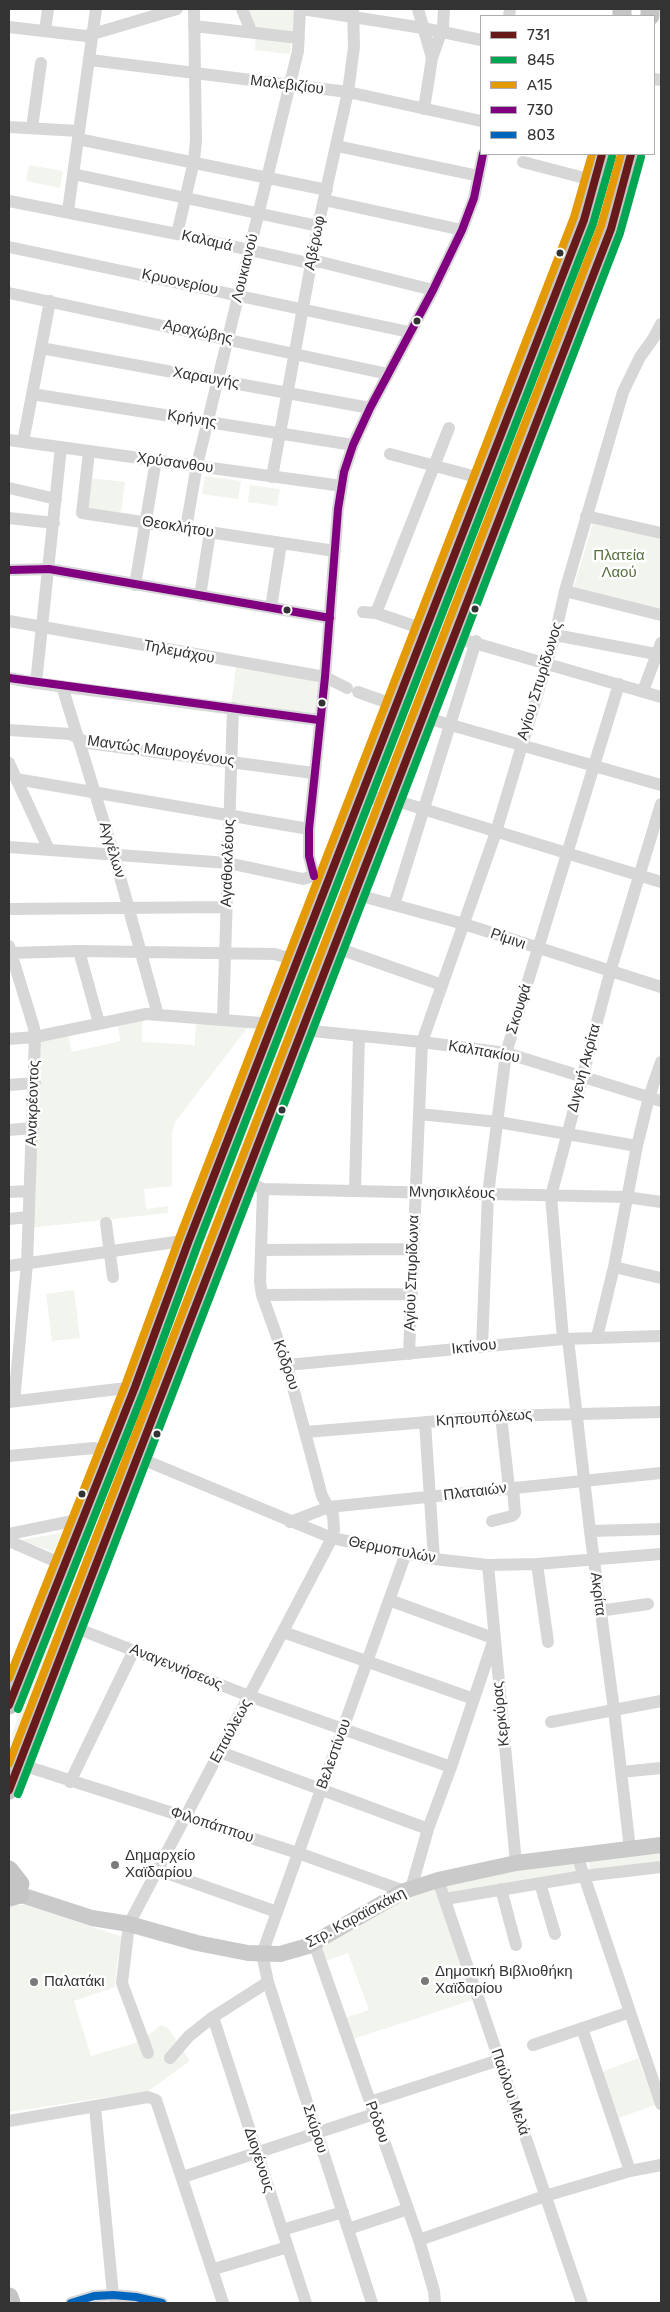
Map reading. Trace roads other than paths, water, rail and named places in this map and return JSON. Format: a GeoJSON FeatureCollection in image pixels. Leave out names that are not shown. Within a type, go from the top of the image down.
{"type":"FeatureCollection","features":[{"type":"Feature","properties":{"kind":"highway"},"geometry":{"type":"LineString","coordinates":[[9,1705],[13,1683],[82,1519],[298,961],[322,879],[360,801],[581,228],[596,181],[602,155]]}},
{"type":"Feature","properties":{"kind":"highway"},"geometry":{"type":"LineString","coordinates":[[9,1790],[611,229],[631,155]]}},
{"type":"Feature","properties":{"kind":"highway"},"geometry":{"type":"LineString","coordinates":[[9,2297],[11,2303]]}},
{"type":"Feature","properties":{"kind":"main road"},"geometry":{"type":"LineString","coordinates":[[577,1855],[661,1845]]}},
{"type":"Feature","properties":{"kind":"main road","name":"Στρ. Καραϊσκάκη"},"geometry":{"type":"LineString","coordinates":[[13,1886],[92,1918],[129,1924],[197,1943],[262,1954],[287,1952],[314,1943],[407,1890],[438,1880],[516,1863],[577,1855]]}},
{"type":"Feature","properties":{"kind":"street"},"geometry":{"type":"LineString","coordinates":[[45,31],[48,9]]}},
{"type":"Feature","properties":{"kind":"street"},"geometry":{"type":"LineString","coordinates":[[68,212],[96,9]]}},
{"type":"Feature","properties":{"kind":"street"},"geometry":{"type":"LineString","coordinates":[[9,27],[86,36],[177,9]]}},
{"type":"Feature","properties":{"kind":"street"},"geometry":{"type":"LineString","coordinates":[[177,234],[194,161],[196,140],[193,74],[194,9]]}},
{"type":"Feature","properties":{"kind":"street"},"geometry":{"type":"LineString","coordinates":[[242,9],[251,31]]}},
{"type":"Feature","properties":{"kind":"street"},"geometry":{"type":"LineString","coordinates":[[301,9],[354,13],[480,40]]}},
{"type":"Feature","properties":{"kind":"street","name":"Λουκιανού"},"geometry":{"type":"LineString","coordinates":[[186,528],[197,465],[290,86],[299,38],[301,9]]}},
{"type":"Feature","properties":{"kind":"street"},"geometry":{"type":"LineString","coordinates":[[418,9],[432,58]]}},
{"type":"Feature","properties":{"kind":"street"},"geometry":{"type":"LineString","coordinates":[[424,109],[432,58],[441,32],[444,9]]}},
{"type":"Feature","properties":{"kind":"street","name":"Αβέρωφ"},"geometry":{"type":"LineString","coordinates":[[272,477],[318,226],[348,92],[354,46],[354,13]]}},
{"type":"Feature","properties":{"kind":"street"},"geometry":{"type":"LineString","coordinates":[[194,26],[251,31],[299,38]]}},
{"type":"Feature","properties":{"kind":"street","name":"Μαλεβιζίου"},"geometry":{"type":"LineString","coordinates":[[90,60],[348,92],[480,122]]}},
{"type":"Feature","properties":{"kind":"street"},"geometry":{"type":"LineString","coordinates":[[32,128],[41,63]]}},
{"type":"Feature","properties":{"kind":"street"},"geometry":{"type":"LineString","coordinates":[[9,127],[32,128],[79,135],[194,161],[267,178],[462,230]]}},
{"type":"Feature","properties":{"kind":"street"},"geometry":{"type":"LineString","coordinates":[[337,146],[479,176]]}},
{"type":"Feature","properties":{"kind":"street"},"geometry":{"type":"LineString","coordinates":[[9,846],[228,863],[303,879],[322,879],[309,856],[309,829],[313,773],[325,677],[334,551],[342,486],[353,445],[370,408],[433,290],[462,230],[474,198],[483,155]]}},
{"type":"Feature","properties":{"kind":"street"},"geometry":{"type":"LineString","coordinates":[[523,162],[596,181]]}},
{"type":"Feature","properties":{"kind":"street"},"geometry":{"type":"LineString","coordinates":[[73,174],[318,226]]}},
{"type":"Feature","properties":{"kind":"street","name":"Καλαμά"},"geometry":{"type":"LineString","coordinates":[[9,201],[177,234],[304,262],[312,261],[433,290]]}},
{"type":"Feature","properties":{"kind":"street","name":"Κρυονερίου"},"geometry":{"type":"LineString","coordinates":[[9,247],[410,332]]}},
{"type":"Feature","properties":{"kind":"street","name":"Αραχώβης"},"geometry":{"type":"LineString","coordinates":[[9,293],[388,374]]}},
{"type":"Feature","properties":{"kind":"street"},"geometry":{"type":"LineString","coordinates":[[23,442],[50,302]]}},
{"type":"Feature","properties":{"kind":"street","name":"Αγίου Σπυρίδωνος"},"geometry":{"type":"LineString","coordinates":[[422,1042],[496,832],[521,744],[556,635],[565,591],[623,392],[640,357],[653,340],[661,324]]}},
{"type":"Feature","properties":{"kind":"street","name":"Χαραυγής"},"geometry":{"type":"LineString","coordinates":[[42,348],[370,408]]}},
{"type":"Feature","properties":{"kind":"street","name":"Κρήνης"},"geometry":{"type":"LineString","coordinates":[[32,394],[353,445]]}},
{"type":"Feature","properties":{"kind":"street"},"geometry":{"type":"LineString","coordinates":[[426,630],[369,612],[434,466],[448,428]]}},
{"type":"Feature","properties":{"kind":"street","name":"Χρύσανθου"},"geometry":{"type":"LineString","coordinates":[[9,440],[342,486]]}},
{"type":"Feature","properties":{"kind":"street"},"geometry":{"type":"LineString","coordinates":[[36,683],[61,447]]}},
{"type":"Feature","properties":{"kind":"street","name":"Θεοκλήτου"},"geometry":{"type":"LineString","coordinates":[[89,452],[82,512],[334,551]]}},
{"type":"Feature","properties":{"kind":"street"},"geometry":{"type":"LineString","coordinates":[[390,454],[484,479]]}},
{"type":"Feature","properties":{"kind":"street"},"geometry":{"type":"LineString","coordinates":[[135,585],[156,460]]}},
{"type":"Feature","properties":{"kind":"street"},"geometry":{"type":"LineString","coordinates":[[9,488],[56,499]]}},
{"type":"Feature","properties":{"kind":"street"},"geometry":{"type":"LineString","coordinates":[[586,516],[661,534]]}},
{"type":"Feature","properties":{"kind":"street"},"geometry":{"type":"LineString","coordinates":[[9,518],[54,524]]}},
{"type":"Feature","properties":{"kind":"street"},"geometry":{"type":"LineString","coordinates":[[200,596],[210,532]]}},
{"type":"Feature","properties":{"kind":"street"},"geometry":{"type":"LineString","coordinates":[[271,608],[281,543]]}},
{"type":"Feature","properties":{"kind":"street"},"geometry":{"type":"LineString","coordinates":[[9,570],[49,569],[330,618]]}},
{"type":"Feature","properties":{"kind":"street"},"geometry":{"type":"LineString","coordinates":[[565,591],[661,615]]}},
{"type":"Feature","properties":{"kind":"street","name":"Τηλεμάχου"},"geometry":{"type":"LineString","coordinates":[[9,621],[325,677],[396,706]]}},
{"type":"Feature","properties":{"kind":"street"},"geometry":{"type":"LineString","coordinates":[[556,635],[660,651],[643,691]]}},
{"type":"Feature","properties":{"kind":"street"},"geometry":{"type":"LineString","coordinates":[[454,637],[661,696]]}},
{"type":"Feature","properties":{"kind":"street"},"geometry":{"type":"LineString","coordinates":[[394,905],[452,725],[476,642]]}},
{"type":"Feature","properties":{"kind":"street"},"geometry":{"type":"LineString","coordinates":[[9,678],[319,720]]}},
{"type":"Feature","properties":{"kind":"street","name":"Σκουφά"},"geometry":{"type":"LineString","coordinates":[[482,1347],[488,1194],[506,1053],[619,684]]}},
{"type":"Feature","properties":{"kind":"street","name":"Αγγέλων"},"geometry":{"type":"LineString","coordinates":[[62,686],[114,855],[158,1015]]}},
{"type":"Feature","properties":{"kind":"street","name":"Αγαθοκλέους"},"geometry":{"type":"LineString","coordinates":[[223,1019],[233,708]]}},
{"type":"Feature","properties":{"kind":"street"},"geometry":{"type":"LineString","coordinates":[[423,717],[661,785]]}},
{"type":"Feature","properties":{"kind":"street","name":"Μαντώς Μαυρογένους"},"geometry":{"type":"LineString","coordinates":[[9,730],[70,734],[88,743],[313,773]]}},
{"type":"Feature","properties":{"kind":"street"},"geometry":{"type":"LineString","coordinates":[[9,763],[49,850]]}},
{"type":"Feature","properties":{"kind":"street"},"geometry":{"type":"LineString","coordinates":[[16,779],[94,790],[309,829]]}},
{"type":"Feature","properties":{"kind":"street"},"geometry":{"type":"LineString","coordinates":[[360,801],[378,796],[391,799],[661,882]]}},
{"type":"Feature","properties":{"kind":"street","name":"Διγενή Ακρίτα"},"geometry":{"type":"LineString","coordinates":[[566,1339],[551,1196],[581,1075],[661,804]]}},
{"type":"Feature","properties":{"kind":"street","name":"Ρίμινι"},"geometry":{"type":"LineString","coordinates":[[354,894],[464,924],[537,949],[611,969],[661,987]]}},
{"type":"Feature","properties":{"kind":"street"},"geometry":{"type":"LineString","coordinates":[[9,909],[227,907]]}},
{"type":"Feature","properties":{"kind":"street"},"geometry":{"type":"LineString","coordinates":[[334,947],[442,985]]}},
{"type":"Feature","properties":{"kind":"street"},"geometry":{"type":"LineString","coordinates":[[10,949],[141,953],[275,954],[298,961]]}},
{"type":"Feature","properties":{"kind":"street","name":"Ανακρέοντος"},"geometry":{"type":"LineString","coordinates":[[10,949],[15,984],[35,1037],[35,1083],[27,1264],[14,1350],[11,1402]]}},
{"type":"Feature","properties":{"kind":"street"},"geometry":{"type":"LineString","coordinates":[[79,951],[99,1023]]}},
{"type":"Feature","properties":{"kind":"street"},"geometry":{"type":"LineString","coordinates":[[9,1039],[35,1037],[146,1014],[274,1024]]}},
{"type":"Feature","properties":{"kind":"street","name":"Καλπακίου"},"geometry":{"type":"LineString","coordinates":[[302,1030],[422,1042],[506,1053],[655,1099]]}},
{"type":"Feature","properties":{"kind":"street"},"geometry":{"type":"LineString","coordinates":[[355,1191],[359,1036]]}},
{"type":"Feature","properties":{"kind":"street","name":"Αγίου Σπυρίδωνα"},"geometry":{"type":"LineString","coordinates":[[410,1354],[422,1042]]}},
{"type":"Feature","properties":{"kind":"street"},"geometry":{"type":"LineString","coordinates":[[597,1337],[614,1267],[637,1146],[655,1099],[661,1062]]}},
{"type":"Feature","properties":{"kind":"street"},"geometry":{"type":"LineString","coordinates":[[9,1085],[35,1083]]}},
{"type":"Feature","properties":{"kind":"street"},"geometry":{"type":"LineString","coordinates":[[419,1114],[498,1122],[637,1146]]}},
{"type":"Feature","properties":{"kind":"street"},"geometry":{"type":"LineString","coordinates":[[9,1130],[33,1128]]}},
{"type":"Feature","properties":{"kind":"street","name":"Μνησικλέους"},"geometry":{"type":"LineString","coordinates":[[244,1181],[263,1189],[626,1197],[661,1202]]}},
{"type":"Feature","properties":{"kind":"street","name":"Κόδρου"},"geometry":{"type":"LineString","coordinates":[[263,1189],[262,1296],[287,1365],[322,1496],[329,1507],[334,1523],[332,1538]]}},
{"type":"Feature","properties":{"kind":"street"},"geometry":{"type":"LineString","coordinates":[[9,1192],[29,1191]]}},
{"type":"Feature","properties":{"kind":"street"},"geometry":{"type":"LineString","coordinates":[[9,1219],[28,1217]]}},
{"type":"Feature","properties":{"kind":"street"},"geometry":{"type":"LineString","coordinates":[[106,1223],[113,1277]]}},
{"type":"Feature","properties":{"kind":"street"},"geometry":{"type":"LineString","coordinates":[[9,1266],[189,1240]]}},
{"type":"Feature","properties":{"kind":"street"},"geometry":{"type":"LineString","coordinates":[[261,1250],[413,1249]]}},
{"type":"Feature","properties":{"kind":"street"},"geometry":{"type":"LineString","coordinates":[[614,1267],[661,1278]]}},
{"type":"Feature","properties":{"kind":"street"},"geometry":{"type":"LineString","coordinates":[[262,1296],[412,1294]]}},
{"type":"Feature","properties":{"kind":"street","name":"Ικτίνου"},"geometry":{"type":"LineString","coordinates":[[287,1365],[566,1339],[661,1336]]}},
{"type":"Feature","properties":{"kind":"street","name":"Ακρίτα"},"geometry":{"type":"LineString","coordinates":[[566,1339],[578,1413],[593,1560],[614,1710],[630,1849]]}},
{"type":"Feature","properties":{"kind":"street"},"geometry":{"type":"LineString","coordinates":[[11,1402],[134,1387]]}},
{"type":"Feature","properties":{"kind":"street","name":"Κηπουπόλεως"},"geometry":{"type":"LineString","coordinates":[[306,1432],[501,1416],[661,1412]]}},
{"type":"Feature","properties":{"kind":"street"},"geometry":{"type":"LineString","coordinates":[[492,1521],[512,1516],[515,1513],[501,1416]]}},
{"type":"Feature","properties":{"kind":"street"},"geometry":{"type":"LineString","coordinates":[[426,1422],[432,1497],[434,1558]]}},
{"type":"Feature","properties":{"kind":"street","name":"Θερμοπυλών"},"geometry":{"type":"LineString","coordinates":[[9,1456],[78,1449],[108,1450],[138,1457],[332,1538],[434,1558],[488,1565],[537,1564],[661,1554]]}},
{"type":"Feature","properties":{"kind":"street","name":"Πλαταιών"},"geometry":{"type":"LineString","coordinates":[[290,1522],[329,1507],[661,1473]]}},
{"type":"Feature","properties":{"kind":"street"},"geometry":{"type":"LineString","coordinates":[[9,1534],[82,1519]]}},
{"type":"Feature","properties":{"kind":"street"},"geometry":{"type":"LineString","coordinates":[[590,1531],[661,1529]]}},
{"type":"Feature","properties":{"kind":"street","name":"Επαύλεως"},"geometry":{"type":"LineString","coordinates":[[129,1924],[332,1538]]}},
{"type":"Feature","properties":{"kind":"street"},"geometry":{"type":"LineString","coordinates":[[9,1541],[64,1564]]}},
{"type":"Feature","properties":{"kind":"street","name":"Βελεστίνου"},"geometry":{"type":"LineString","coordinates":[[262,1954],[406,1553]]}},
{"type":"Feature","properties":{"kind":"street"},"geometry":{"type":"LineString","coordinates":[[537,1564],[548,1642]]}},
{"type":"Feature","properties":{"kind":"street","name":"Κερκύρας"},"geometry":{"type":"LineString","coordinates":[[488,1565],[516,1863]]}},
{"type":"Feature","properties":{"kind":"street"},"geometry":{"type":"LineString","coordinates":[[389,1600],[494,1638],[407,1890]]}},
{"type":"Feature","properties":{"kind":"street"},"geometry":{"type":"LineString","coordinates":[[600,1611],[648,1604]]}},
{"type":"Feature","properties":{"kind":"street","name":"Αναγεννήσεως"},"geometry":{"type":"LineString","coordinates":[[71,1626],[249,1696],[451,1767]]}},
{"type":"Feature","properties":{"kind":"street"},"geometry":{"type":"LineString","coordinates":[[283,1632],[474,1699]]}},
{"type":"Feature","properties":{"kind":"street"},"geometry":{"type":"LineString","coordinates":[[70,1782],[134,1650]]}},
{"type":"Feature","properties":{"kind":"street"},"geometry":{"type":"LineString","coordinates":[[551,1722],[661,1701]]}},
{"type":"Feature","properties":{"kind":"street"},"geometry":{"type":"LineString","coordinates":[[220,1752],[322,1788],[428,1829]]}},
{"type":"Feature","properties":{"kind":"street","name":"Φιλοπάππου"},"geometry":{"type":"LineString","coordinates":[[19,1764],[70,1782],[298,1853],[407,1890]]}},
{"type":"Feature","properties":{"kind":"street"},"geometry":{"type":"LineString","coordinates":[[621,1772],[661,1768]]}},
{"type":"Feature","properties":{"kind":"street"},"geometry":{"type":"LineString","coordinates":[[577,1855],[661,2104]]}},
{"type":"Feature","properties":{"kind":"street"},"geometry":{"type":"LineString","coordinates":[[445,1899],[584,1876],[661,1867]]}},
{"type":"Feature","properties":{"kind":"street"},"geometry":{"type":"LineString","coordinates":[[158,1870],[277,1912]]}},
{"type":"Feature","properties":{"kind":"street","name":"Παύλου Μελά"},"geometry":{"type":"LineString","coordinates":[[438,1880],[582,2303]]}},
{"type":"Feature","properties":{"kind":"street"},"geometry":{"type":"LineString","coordinates":[[540,1884],[555,1934]]}},
{"type":"Feature","properties":{"kind":"street"},"geometry":{"type":"LineString","coordinates":[[501,1889],[516,1945]]}},
{"type":"Feature","properties":{"kind":"street"},"geometry":{"type":"LineString","coordinates":[[129,1924],[122,1983],[148,2053]]}},
{"type":"Feature","properties":{"kind":"street","name":"Ρόδου"},"geometry":{"type":"LineString","coordinates":[[314,1943],[419,2240],[434,2292],[434,2303]]}},
{"type":"Feature","properties":{"kind":"street","name":"Σκύρου"},"geometry":{"type":"LineString","coordinates":[[262,1954],[268,1982],[372,2303]]}},
{"type":"Feature","properties":{"kind":"street"},"geometry":{"type":"LineString","coordinates":[[170,2058],[188,2036],[213,2017],[268,1982]]}},
{"type":"Feature","properties":{"kind":"street"},"geometry":{"type":"LineString","coordinates":[[533,2045],[630,2012]]}},
{"type":"Feature","properties":{"kind":"street","name":"Διογένους"},"geometry":{"type":"LineString","coordinates":[[213,2017],[306,2303]]}},
{"type":"Feature","properties":{"kind":"street"},"geometry":{"type":"LineString","coordinates":[[582,2028],[630,2171]]}},
{"type":"Feature","properties":{"kind":"street"},"geometry":{"type":"LineString","coordinates":[[370,2102],[499,2060]]}},
{"type":"Feature","properties":{"kind":"street"},"geometry":{"type":"LineString","coordinates":[[9,2121],[148,2098],[156,2100],[214,2268],[224,2303]]}},
{"type":"Feature","properties":{"kind":"street"},"geometry":{"type":"LineString","coordinates":[[95,2107],[115,2299]]}},
{"type":"Feature","properties":{"kind":"street"},"geometry":{"type":"LineString","coordinates":[[183,2178],[374,2114]]}},
{"type":"Feature","properties":{"kind":"street"},"geometry":{"type":"LineString","coordinates":[[419,2240],[545,2196],[630,2171],[661,2165]]}},
{"type":"Feature","properties":{"kind":"street"},"geometry":{"type":"LineString","coordinates":[[348,2229],[408,2209]]}},
{"type":"Feature","properties":{"kind":"street"},"geometry":{"type":"LineString","coordinates":[[282,2230],[343,2212]]}},
{"type":"Feature","properties":{"kind":"street"},"geometry":{"type":"LineString","coordinates":[[214,2268],[288,2248]]}},
{"type":"Feature","properties":{"kind":"street"},"geometry":{"type":"LineString","coordinates":[[71,2303],[94,2296],[115,2299],[136,2297],[162,2303]]}},
{"type":"Feature","properties":{"kind":"place","name":"Δημαρχείο Χαϊδαρίου"},"geometry":{"type":"Point","coordinates":[115,1865]}},
{"type":"Feature","properties":{"kind":"place","name":"Δημοτική Βιβλιοθήκη Χαϊδαρίου"},"geometry":{"type":"Point","coordinates":[425,1981]}},
{"type":"Feature","properties":{"kind":"place","name":"Παλατάκι"},"geometry":{"type":"Point","coordinates":[34,1982]}},
{"type":"Feature","properties":{"kind":"park label","name":"Πλατεία Λαού"},"geometry":{"type":"Point","coordinates":[619,564]}}]}
